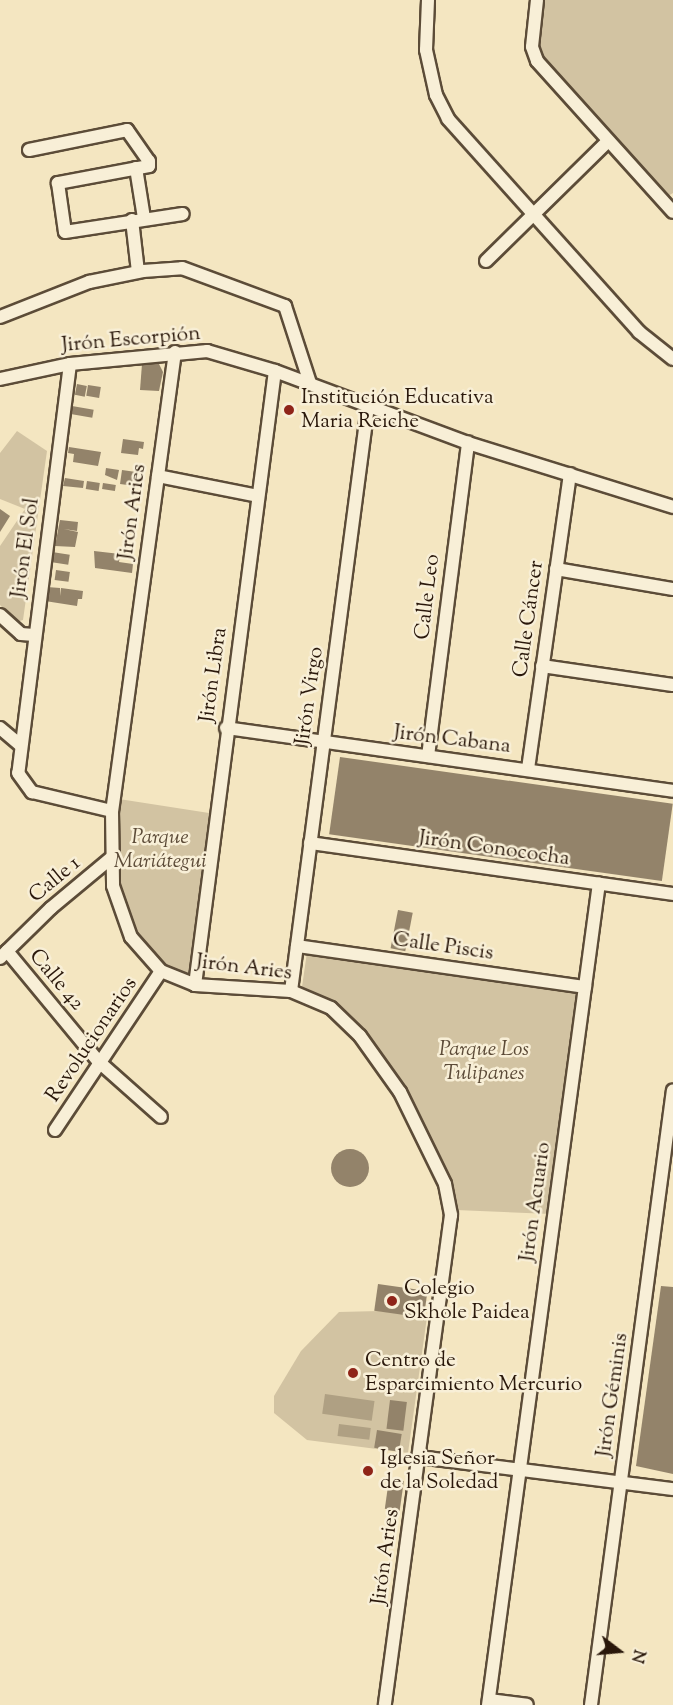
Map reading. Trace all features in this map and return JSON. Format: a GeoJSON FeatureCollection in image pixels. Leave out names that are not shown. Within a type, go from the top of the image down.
{"type":"FeatureCollection","features":[{"type":"Feature","properties":{"kind":"street"},"geometry":{"type":"LineString","coordinates":[[428,0],[426,50],[430,76],[444,111],[465,141],[639,332],[673,359]]}},
{"type":"Feature","properties":{"kind":"street"},"geometry":{"type":"LineString","coordinates":[[537,0],[532,40],[537,61],[673,212]]}},
{"type":"Feature","properties":{"kind":"street"},"geometry":{"type":"LineString","coordinates":[[29,150],[127,130],[149,166],[58,183],[65,232],[138,219],[183,214]]}},
{"type":"Feature","properties":{"kind":"street"},"geometry":{"type":"LineString","coordinates":[[486,261],[608,141]]}},
{"type":"Feature","properties":{"kind":"street"},"geometry":{"type":"LineString","coordinates":[[136,168],[138,272]]}},
{"type":"Feature","properties":{"kind":"street"},"geometry":{"type":"LineString","coordinates":[[0,317],[75,286],[138,272],[182,268],[282,304],[310,383]]}},
{"type":"Feature","properties":{"kind":"street","name":"Jirón Escorpión"},"geometry":{"type":"LineString","coordinates":[[0,380],[70,364],[175,352],[218,353],[310,383],[468,443],[673,507]]}},
{"type":"Feature","properties":{"kind":"street","name":"Jirón Aries"},"geometry":{"type":"LineString","coordinates":[[175,352],[112,811],[113,886],[131,938],[161,971],[195,986],[291,991],[331,1008],[360,1036],[400,1092],[445,1184],[451,1215],[385,1705]]}},
{"type":"Feature","properties":{"kind":"street","name":"Jirón El Sol"},"geometry":{"type":"LineString","coordinates":[[70,364],[19,744],[18,772],[29,790],[112,811]]}},
{"type":"Feature","properties":{"kind":"street","name":"Jirón Libra"},"geometry":{"type":"LineString","coordinates":[[195,986],[226,728],[275,371]]}},
{"type":"Feature","properties":{"kind":"street","name":"Jirón Virgo"},"geometry":{"type":"LineString","coordinates":[[291,991],[368,406]]}},
{"type":"Feature","properties":{"kind":"street","name":"Calle Leo"},"geometry":{"type":"LineString","coordinates":[[428,756],[468,443]]}},
{"type":"Feature","properties":{"kind":"street","name":"Calle Cáncer"},"geometry":{"type":"LineString","coordinates":[[528,769],[570,474]]}},
{"type":"Feature","properties":{"kind":"street"},"geometry":{"type":"LineString","coordinates":[[158,476],[258,496]]}},
{"type":"Feature","properties":{"kind":"street"},"geometry":{"type":"LineString","coordinates":[[556,569],[673,590]]}},
{"type":"Feature","properties":{"kind":"street"},"geometry":{"type":"LineString","coordinates":[[0,615],[21,634],[34,635]]}},
{"type":"Feature","properties":{"kind":"street"},"geometry":{"type":"LineString","coordinates":[[542,666],[673,685]]}},
{"type":"Feature","properties":{"kind":"street"},"geometry":{"type":"LineString","coordinates":[[0,728],[19,744]]}},
{"type":"Feature","properties":{"kind":"street","name":"Jirón Cabana"},"geometry":{"type":"LineString","coordinates":[[226,728],[673,791]]}},
{"type":"Feature","properties":{"kind":"street","name":"Jirón Conococha"},"geometry":{"type":"LineString","coordinates":[[310,843],[673,894]]}},
{"type":"Feature","properties":{"kind":"street","name":"Calle 1"},"geometry":{"type":"LineString","coordinates":[[3,955],[51,908],[111,858]]}},
{"type":"Feature","properties":{"kind":"street","name":"Jirón Acuario"},"geometry":{"type":"LineString","coordinates":[[489,1703],[599,883]]}},
{"type":"Feature","properties":{"kind":"street","name":"Calle Piscis"},"geometry":{"type":"LineString","coordinates":[[297,946],[585,987]]}},
{"type":"Feature","properties":{"kind":"street","name":"Calle 42"},"geometry":{"type":"LineString","coordinates":[[3,955],[98,1061],[161,1117]]}},
{"type":"Feature","properties":{"kind":"street","name":"Revolucionarios"},"geometry":{"type":"LineString","coordinates":[[55,1130],[98,1061],[161,971]]}},
{"type":"Feature","properties":{"kind":"street","name":"Jirón Géminis"},"geometry":{"type":"LineString","coordinates":[[591,1705],[669,1150],[673,1090]]}},
{"type":"Feature","properties":{"kind":"street"},"geometry":{"type":"LineString","coordinates":[[419,1457],[673,1489]]}},
{"type":"Feature","properties":{"kind":"street"},"geometry":{"type":"LineString","coordinates":[[489,1703],[527,1705]]}},
{"type":"Feature","properties":{"kind":"green space"},"geometry":{"type":"Polygon","coordinates":[[[544,0],[673,0],[673,193],[668,196],[545,63],[538,41],[544,0]]]}},
{"type":"Feature","properties":{"kind":"green space"},"geometry":{"type":"Polygon","coordinates":[[[17,431],[47,451],[23,620],[16,622],[0,605],[0,546],[25,509],[0,499],[0,453],[17,431]]]}},
{"type":"Feature","properties":{"kind":"green space","name":"Parque Mariátegui"},"geometry":{"type":"Polygon","coordinates":[[[119,799],[209,813],[189,978],[176,974],[139,940],[116,874],[119,799]]]}},
{"type":"Feature","properties":{"kind":"green space","name":"Parque Los Tulipanes"},"geometry":{"type":"Polygon","coordinates":[[[307,952],[577,990],[551,1214],[456,1210],[441,1167],[410,1104],[329,1003],[302,987],[307,952]]]}},
{"type":"Feature","properties":{"kind":"green space","name":"Centro de Esparcimiento Mercurio"},"geometry":{"type":"Polygon","coordinates":[[[379,1311],[427,1317],[408,1453],[307,1440],[274,1413],[274,1396],[301,1351],[339,1312],[379,1311]]]}},
{"type":"Feature","properties":{"kind":"shaded area"},"geometry":{"type":"Polygon","coordinates":[[[325,1394],[375,1401],[372,1421],[322,1414],[325,1394]]]}},
{"type":"Feature","properties":{"kind":"shaded area"},"geometry":{"type":"Polygon","coordinates":[[[339,1424],[371,1428],[369,1440],[338,1436],[339,1424]]]}},
{"type":"Feature","properties":{"kind":"building"},"geometry":{"type":"Polygon","coordinates":[[[142,364],[159,364],[163,372],[159,391],[140,390],[142,364]]]}},
{"type":"Feature","properties":{"kind":"building"},"geometry":{"type":"Polygon","coordinates":[[[77,384],[87,386],[85,397],[75,395],[77,384]]]}},
{"type":"Feature","properties":{"kind":"building"},"geometry":{"type":"Polygon","coordinates":[[[88,385],[101,387],[99,398],[86,396],[88,385]]]}},
{"type":"Feature","properties":{"kind":"building"},"geometry":{"type":"Polygon","coordinates":[[[72,406],[94,410],[92,418],[71,414],[72,406]]]}},
{"type":"Feature","properties":{"kind":"building"},"geometry":{"type":"Polygon","coordinates":[[[123,439],[144,442],[143,449],[139,448],[138,455],[121,453],[123,439]]]}},
{"type":"Feature","properties":{"kind":"building"},"geometry":{"type":"Polygon","coordinates":[[[69,447],[101,452],[98,466],[73,462],[74,454],[68,453],[69,447]]]}},
{"type":"Feature","properties":{"kind":"building"},"geometry":{"type":"Polygon","coordinates":[[[106,468],[119,470],[117,480],[105,475],[106,468]]]}},
{"type":"Feature","properties":{"kind":"building"},"geometry":{"type":"Polygon","coordinates":[[[122,470],[143,473],[142,481],[136,480],[135,486],[120,484],[122,470]]]}},
{"type":"Feature","properties":{"kind":"building"},"geometry":{"type":"Polygon","coordinates":[[[65,478],[84,481],[83,488],[63,486],[65,478]]]}},
{"type":"Feature","properties":{"kind":"building"},"geometry":{"type":"Polygon","coordinates":[[[87,481],[100,483],[99,491],[86,489],[87,481]]]}},
{"type":"Feature","properties":{"kind":"building"},"geometry":{"type":"Polygon","coordinates":[[[103,483],[116,485],[115,491],[102,489],[103,483]]]}},
{"type":"Feature","properties":{"kind":"building"},"geometry":{"type":"Polygon","coordinates":[[[0,509],[10,516],[0,532],[0,509]]]}},
{"type":"Feature","properties":{"kind":"building"},"geometry":{"type":"Polygon","coordinates":[[[60,520],[78,522],[77,531],[64,529],[78,532],[75,547],[55,546],[60,520]]]}},
{"type":"Feature","properties":{"kind":"building"},"geometry":{"type":"Polygon","coordinates":[[[94,551],[120,554],[119,562],[133,564],[132,573],[95,568],[94,551]]]}},
{"type":"Feature","properties":{"kind":"building"},"geometry":{"type":"Polygon","coordinates":[[[52,552],[70,555],[68,565],[50,562],[52,552]]]}},
{"type":"Feature","properties":{"kind":"building"},"geometry":{"type":"Polygon","coordinates":[[[56,570],[70,572],[68,582],[55,580],[56,570]]]}},
{"type":"Feature","properties":{"kind":"building"},"geometry":{"type":"Polygon","coordinates":[[[47,587],[60,588],[60,596],[61,588],[83,591],[82,599],[78,599],[77,606],[45,601],[47,587]]]}},
{"type":"Feature","properties":{"kind":"building"},"geometry":{"type":"Polygon","coordinates":[[[340,757],[673,804],[662,881],[329,834],[340,757]]]}},
{"type":"Feature","properties":{"kind":"building"},"geometry":{"type":"Polygon","coordinates":[[[398,910],[413,913],[405,951],[391,948],[398,910]]]}},
{"type":"Feature","properties":{"kind":"building"},"geometry":{"type":"Polygon","coordinates":[[[350,1149],[363,1155],[369,1168],[363,1181],[350,1187],[337,1181],[331,1168],[337,1155],[350,1149]]]}},
{"type":"Feature","properties":{"kind":"building","name":"Colegio Skhole Paidea"},"geometry":{"type":"Polygon","coordinates":[[[378,1284],[428,1291],[424,1318],[374,1311],[378,1284]]]}},
{"type":"Feature","properties":{"kind":"building"},"geometry":{"type":"Polygon","coordinates":[[[661,1286],[673,1287],[673,1474],[636,1466],[661,1286]]]}},
{"type":"Feature","properties":{"kind":"building"},"geometry":{"type":"Polygon","coordinates":[[[390,1400],[407,1402],[403,1431],[386,1429],[390,1400]]]}},
{"type":"Feature","properties":{"kind":"building"},"geometry":{"type":"Polygon","coordinates":[[[377,1430],[402,1434],[399,1452],[374,1448],[377,1430]]]}},
{"type":"Feature","properties":{"kind":"building"},"geometry":{"type":"Polygon","coordinates":[[[389,1479],[404,1481],[400,1511],[385,1509],[389,1479]]]}},
{"type":"Feature","properties":{"kind":"place","name":"Institución Educativa Maria Reiche"},"geometry":{"type":"Point","coordinates":[289,410]}},
{"type":"Feature","properties":{"kind":"place","name":"Colegio Skhole Paidea"},"geometry":{"type":"Point","coordinates":[392,1301]}},
{"type":"Feature","properties":{"kind":"place","name":"Centro de Esparcimiento Mercurio"},"geometry":{"type":"Point","coordinates":[353,1373]}},
{"type":"Feature","properties":{"kind":"place","name":"Iglesia Señor de la Soledad"},"geometry":{"type":"Point","coordinates":[368,1471]}}]}
